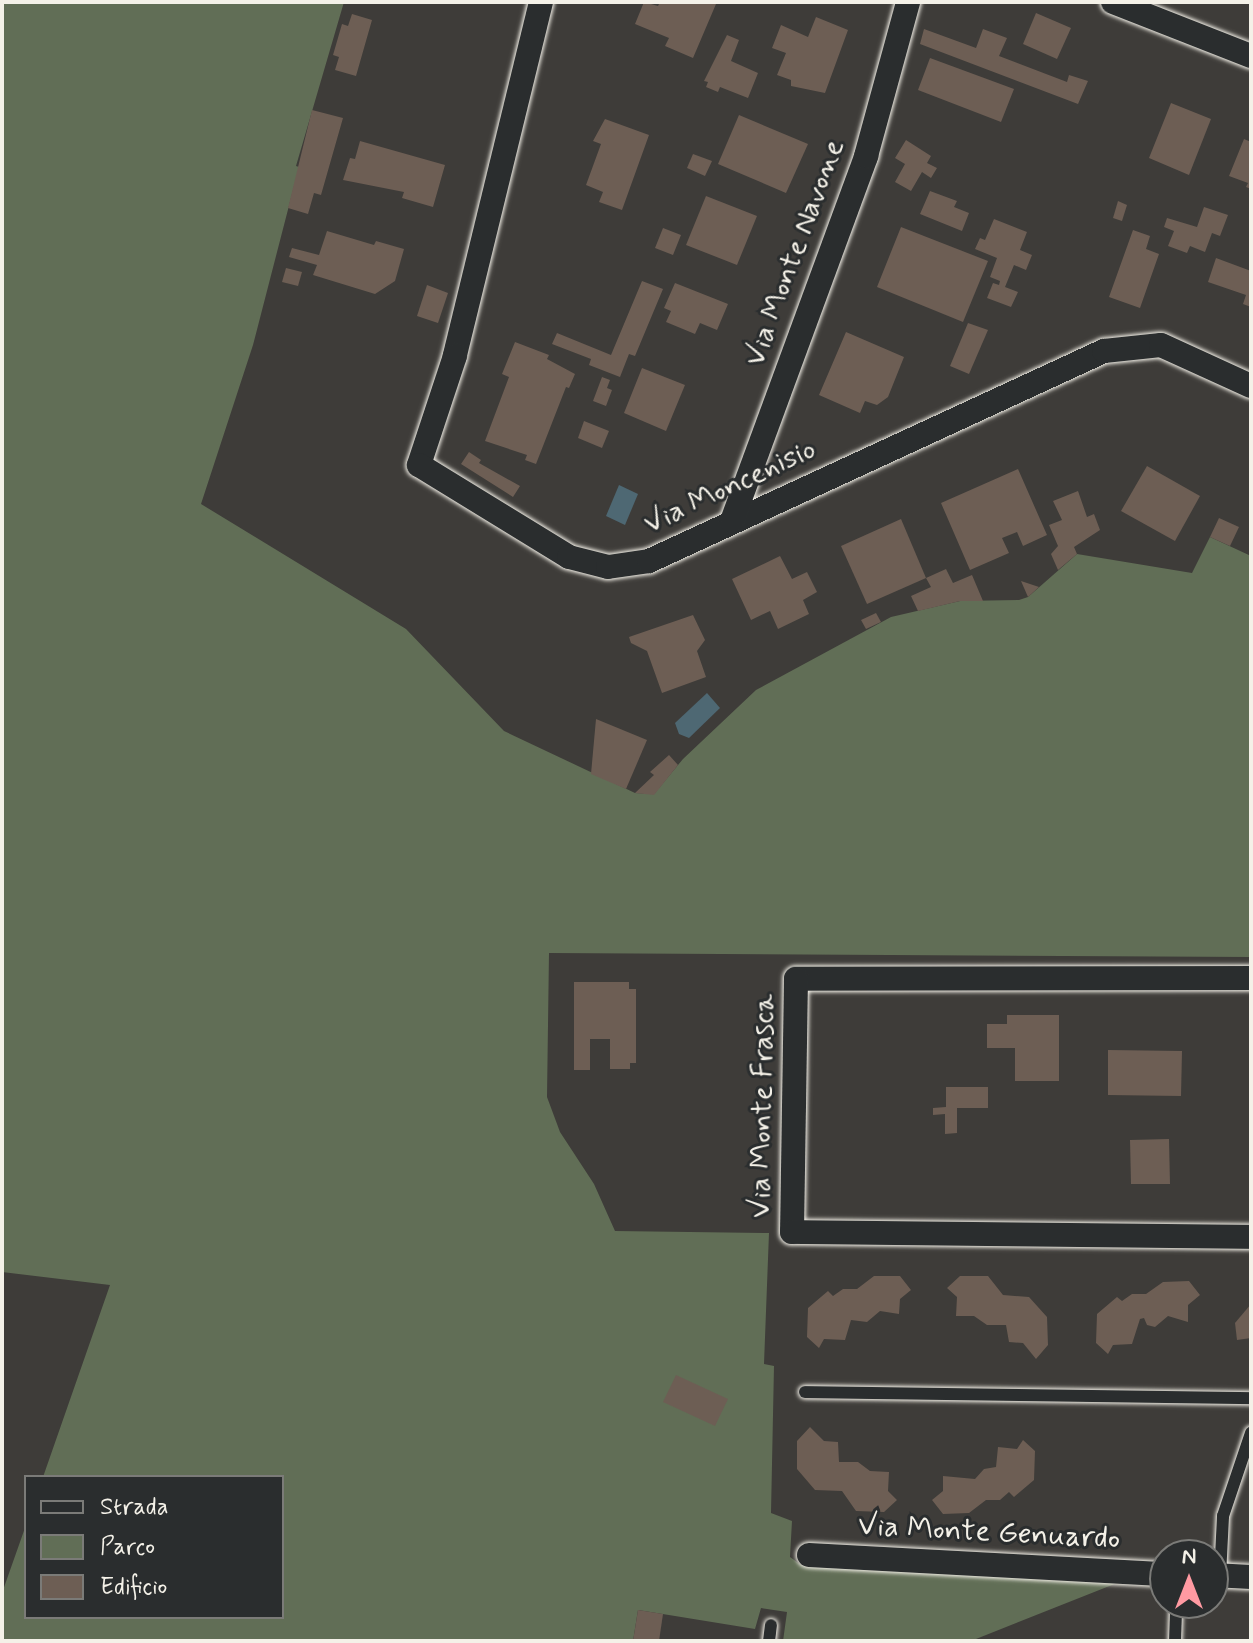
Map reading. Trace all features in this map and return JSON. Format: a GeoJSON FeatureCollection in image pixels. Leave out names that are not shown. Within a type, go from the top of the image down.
{"type":"FeatureCollection","features":[{"type":"Feature","properties":{"kind":"street","name":"Via Moncenisio"},"geometry":{"type":"LineString","coordinates":[[541,2],[455,356],[419,465],[569,557],[608,567],[649,561],[1104,351],[1161,345],[1251,386]]}},
{"type":"Feature","properties":{"kind":"street","name":"Via Monte Navone"},"geometry":{"type":"LineString","coordinates":[[732,521],[866,156],[908,2]]}},
{"type":"Feature","properties":{"kind":"street"},"geometry":{"type":"LineString","coordinates":[[1113,2],[1251,56]]}},
{"type":"Feature","properties":{"kind":"street","name":"Via Monte Frasca"},"geometry":{"type":"LineString","coordinates":[[1251,978],[796,979],[792,1232],[1251,1237]]}},
{"type":"Feature","properties":{"kind":"street","name":"Via Monte Genuardo"},"geometry":{"type":"LineString","coordinates":[[809,1555],[1149,1573]]}},
{"type":"Feature","properties":{"kind":"street"},"geometry":{"type":"LineString","coordinates":[[1229,1576],[1251,1577]]}},
{"type":"Feature","properties":{"kind":"lane"},"geometry":{"type":"LineString","coordinates":[[805,1392],[1251,1398]]}},
{"type":"Feature","properties":{"kind":"lane"},"geometry":{"type":"LineString","coordinates":[[1221,1539],[1223,1516],[1251,1433]]}},
{"type":"Feature","properties":{"kind":"lane"},"geometry":{"type":"LineString","coordinates":[[1175,1641],[1176,1619]]}},
{"type":"Feature","properties":{"kind":"lane"},"geometry":{"type":"LineString","coordinates":[[769,1641],[771,1625]]}},
{"type":"Feature","properties":{"kind":"green space"},"geometry":{"type":"Polygon","coordinates":[[[2,2],[344,2],[296,166],[299,167],[253,345],[201,504],[406,629],[504,731],[635,793],[654,794],[683,759],[756,690],[891,617],[960,601],[1019,600],[1028,597],[1077,554],[1192,573],[1210,537],[1251,556],[1251,957],[549,953],[547,1097],[560,1132],[594,1184],[615,1231],[769,1233],[764,1364],[774,1366],[771,1513],[792,1521],[790,1557],[801,1565],[1117,1583],[971,1641],[783,1641],[787,1612],[761,1608],[755,1629],[638,1610],[633,1641],[2,1641],[2,1593],[24,1531],[24,1619],[284,1619],[284,1475],[44,1475],[110,1285],[2,1272],[2,2]]]}},
{"type":"Feature","properties":{"kind":"water"},"geometry":{"type":"Polygon","coordinates":[[[619,485],[638,494],[625,525],[606,516],[619,485]]]}},
{"type":"Feature","properties":{"kind":"water"},"geometry":{"type":"Polygon","coordinates":[[[707,693],[720,708],[689,738],[679,734],[675,723],[707,693]]]}},
{"type":"Feature","properties":{"kind":"building"},"geometry":{"type":"Polygon","coordinates":[[[644,2],[658,6],[660,2],[716,4],[693,58],[665,46],[669,38],[635,24],[644,2]]]}},
{"type":"Feature","properties":{"kind":"building"},"geometry":{"type":"Polygon","coordinates":[[[1036,13],[1071,28],[1057,59],[1023,44],[1036,13]]]}},
{"type":"Feature","properties":{"kind":"building"},"geometry":{"type":"Polygon","coordinates":[[[352,14],[372,20],[356,76],[335,70],[339,57],[333,55],[342,24],[348,26],[352,14]]]}},
{"type":"Feature","properties":{"kind":"building"},"geometry":{"type":"Polygon","coordinates":[[[816,17],[848,30],[825,93],[791,86],[791,80],[777,75],[786,53],[772,48],[781,25],[808,37],[816,17]]]}},
{"type":"Feature","properties":{"kind":"building"},"geometry":{"type":"Polygon","coordinates":[[[924,29],[976,48],[983,29],[1007,38],[999,56],[1067,82],[1069,75],[1088,81],[1078,104],[920,44],[924,29]]]}},
{"type":"Feature","properties":{"kind":"building"},"geometry":{"type":"Polygon","coordinates":[[[727,35],[739,40],[731,61],[758,73],[748,98],[720,87],[718,92],[706,87],[708,82],[704,81],[727,35]]]}},
{"type":"Feature","properties":{"kind":"building"},"geometry":{"type":"Polygon","coordinates":[[[930,58],[1014,89],[1001,122],[918,90],[930,58]]]}},
{"type":"Feature","properties":{"kind":"building"},"geometry":{"type":"Polygon","coordinates":[[[1171,103],[1211,119],[1189,175],[1149,158],[1171,103]]]}},
{"type":"Feature","properties":{"kind":"building"},"geometry":{"type":"Polygon","coordinates":[[[312,110],[343,118],[321,195],[314,193],[308,214],[288,208],[312,110]]]}},
{"type":"Feature","properties":{"kind":"building"},"geometry":{"type":"Polygon","coordinates":[[[739,115],[808,144],[786,193],[718,164],[739,115]]]}},
{"type":"Feature","properties":{"kind":"building"},"geometry":{"type":"Polygon","coordinates":[[[605,119],[649,135],[622,210],[599,202],[603,192],[586,185],[601,144],[593,141],[605,119]]]}},
{"type":"Feature","properties":{"kind":"building"},"geometry":{"type":"Polygon","coordinates":[[[1244,139],[1251,142],[1251,189],[1246,187],[1248,183],[1229,176],[1244,139]]]}},
{"type":"Feature","properties":{"kind":"building"},"geometry":{"type":"Polygon","coordinates":[[[906,140],[931,156],[927,163],[937,168],[931,178],[922,172],[911,191],[895,182],[905,164],[895,158],[906,140]]]}},
{"type":"Feature","properties":{"kind":"building"},"geometry":{"type":"Polygon","coordinates":[[[360,141],[445,165],[433,207],[402,198],[404,192],[343,180],[350,158],[355,159],[360,141]]]}},
{"type":"Feature","properties":{"kind":"building"},"geometry":{"type":"Polygon","coordinates":[[[693,154],[712,161],[705,176],[687,168],[693,154]]]}},
{"type":"Feature","properties":{"kind":"building"},"geometry":{"type":"Polygon","coordinates":[[[930,191],[957,201],[954,207],[969,213],[962,231],[920,214],[930,191]]]}},
{"type":"Feature","properties":{"kind":"building"},"geometry":{"type":"Polygon","coordinates":[[[706,196],[757,216],[737,265],[686,245],[706,196]]]}},
{"type":"Feature","properties":{"kind":"building"},"geometry":{"type":"Polygon","coordinates":[[[1118,201],[1127,205],[1122,221],[1113,218],[1118,201]]]}},
{"type":"Feature","properties":{"kind":"building"},"geometry":{"type":"Polygon","coordinates":[[[1204,207],[1228,215],[1220,236],[1212,233],[1205,252],[1190,246],[1187,253],[1168,246],[1174,231],[1164,227],[1167,218],[1197,227],[1204,207]]]}},
{"type":"Feature","properties":{"kind":"building"},"geometry":{"type":"Polygon","coordinates":[[[994,219],[1027,232],[1020,250],[1032,255],[1026,270],[1014,265],[1005,287],[1018,292],[1011,307],[987,298],[993,283],[999,285],[1000,281],[990,277],[997,258],[975,249],[980,238],[985,240],[994,219]]]}},
{"type":"Feature","properties":{"kind":"building"},"geometry":{"type":"Polygon","coordinates":[[[901,227],[988,261],[963,322],[877,287],[901,227]]]}},
{"type":"Feature","properties":{"kind":"building"},"geometry":{"type":"Polygon","coordinates":[[[663,228],[681,235],[673,255],[655,248],[663,228]]]}},
{"type":"Feature","properties":{"kind":"building"},"geometry":{"type":"Polygon","coordinates":[[[1133,230],[1150,236],[1146,249],[1159,254],[1140,308],[1109,297],[1133,230]]]}},
{"type":"Feature","properties":{"kind":"building"},"geometry":{"type":"Polygon","coordinates":[[[327,231],[374,245],[376,241],[404,249],[395,281],[375,294],[313,275],[317,265],[289,257],[292,248],[319,255],[327,231]]]}},
{"type":"Feature","properties":{"kind":"building"},"geometry":{"type":"Polygon","coordinates":[[[1216,258],[1251,271],[1251,307],[1243,304],[1246,295],[1208,282],[1216,258]]]}},
{"type":"Feature","properties":{"kind":"building"},"geometry":{"type":"Polygon","coordinates":[[[286,268],[302,272],[298,286],[282,282],[286,268]]]}},
{"type":"Feature","properties":{"kind":"building"},"geometry":{"type":"Polygon","coordinates":[[[642,281],[663,289],[635,356],[629,354],[620,377],[589,365],[591,359],[552,344],[557,333],[611,355],[642,281]]]}},
{"type":"Feature","properties":{"kind":"building"},"geometry":{"type":"Polygon","coordinates":[[[675,283],[728,304],[717,330],[700,323],[695,334],[666,322],[671,311],[664,308],[675,283]]]}},
{"type":"Feature","properties":{"kind":"building"},"geometry":{"type":"Polygon","coordinates":[[[427,285],[448,293],[438,323],[417,316],[427,285]]]}},
{"type":"Feature","properties":{"kind":"building"},"geometry":{"type":"Polygon","coordinates":[[[968,323],[988,330],[969,374],[950,366],[968,323]]]}},
{"type":"Feature","properties":{"kind":"building"},"geometry":{"type":"Polygon","coordinates":[[[846,332],[904,357],[888,397],[877,405],[865,401],[860,413],[819,395],[846,332]]]}},
{"type":"Feature","properties":{"kind":"building"},"geometry":{"type":"Polygon","coordinates":[[[515,342],[549,355],[547,359],[575,374],[569,388],[566,387],[536,464],[525,460],[527,455],[485,441],[509,377],[502,374],[515,342]]]}},
{"type":"Feature","properties":{"kind":"building"},"geometry":{"type":"Polygon","coordinates":[[[642,368],[685,385],[666,431],[624,413],[642,368]]]}},
{"type":"Feature","properties":{"kind":"building"},"geometry":{"type":"Polygon","coordinates":[[[602,377],[610,380],[607,388],[612,390],[606,406],[593,401],[602,377]]]}},
{"type":"Feature","properties":{"kind":"building"},"geometry":{"type":"Polygon","coordinates":[[[584,421],[609,431],[602,448],[578,438],[584,421]]]}},
{"type":"Feature","properties":{"kind":"building"},"geometry":{"type":"Polygon","coordinates":[[[469,452],[481,460],[479,463],[520,486],[513,497],[461,464],[469,452]]]}},
{"type":"Feature","properties":{"kind":"building"},"geometry":{"type":"Polygon","coordinates":[[[1147,466],[1200,496],[1175,541],[1121,511],[1147,466]]]}},
{"type":"Feature","properties":{"kind":"building"},"geometry":{"type":"Polygon","coordinates":[[[1018,469],[1047,535],[1023,546],[1017,532],[1002,538],[1009,553],[970,570],[941,503],[1018,469]]]}},
{"type":"Feature","properties":{"kind":"building"},"geometry":{"type":"Polygon","coordinates":[[[1078,491],[1087,517],[1094,514],[1100,530],[1074,547],[1077,554],[1058,570],[1051,554],[1058,546],[1049,525],[1062,520],[1053,501],[1078,491]]]}},
{"type":"Feature","properties":{"kind":"building"},"geometry":{"type":"Polygon","coordinates":[[[1219,518],[1239,527],[1230,546],[1210,537],[1219,518]]]}},
{"type":"Feature","properties":{"kind":"building"},"geometry":{"type":"Polygon","coordinates":[[[901,519],[926,578],[867,604],[841,546],[901,519]]]}},
{"type":"Feature","properties":{"kind":"building"},"geometry":{"type":"Polygon","coordinates":[[[780,556],[792,579],[807,572],[817,592],[803,600],[809,614],[778,629],[770,611],[751,620],[732,579],[780,556]]]}},
{"type":"Feature","properties":{"kind":"building"},"geometry":{"type":"Polygon","coordinates":[[[946,569],[953,583],[972,575],[983,601],[960,601],[918,611],[911,596],[931,587],[926,578],[946,569]]]}},
{"type":"Feature","properties":{"kind":"building"},"geometry":{"type":"Polygon","coordinates":[[[1021,581],[1039,587],[1028,597],[1021,581]]]}},
{"type":"Feature","properties":{"kind":"building"},"geometry":{"type":"Polygon","coordinates":[[[876,613],[881,622],[866,629],[861,620],[876,613]]]}},
{"type":"Feature","properties":{"kind":"building"},"geometry":{"type":"Polygon","coordinates":[[[693,615],[705,640],[697,651],[706,677],[662,693],[647,651],[631,643],[629,637],[693,615]]]}},
{"type":"Feature","properties":{"kind":"building"},"geometry":{"type":"Polygon","coordinates":[[[596,719],[647,740],[626,789],[591,774],[596,719]]]}},
{"type":"Feature","properties":{"kind":"building"},"geometry":{"type":"Polygon","coordinates":[[[669,755],[678,765],[654,795],[635,793],[654,775],[650,772],[669,755]]]}},
{"type":"Feature","properties":{"kind":"building"},"geometry":{"type":"Polygon","coordinates":[[[574,982],[629,982],[629,989],[636,989],[636,1063],[630,1063],[630,1069],[610,1069],[610,1039],[590,1039],[590,1070],[574,1070],[574,982]]]}},
{"type":"Feature","properties":{"kind":"building"},"geometry":{"type":"Polygon","coordinates":[[[1007,1015],[1059,1015],[1059,1081],[1015,1081],[1015,1048],[987,1048],[987,1024],[1007,1024],[1007,1015]]]}},
{"type":"Feature","properties":{"kind":"building"},"geometry":{"type":"Polygon","coordinates":[[[1108,1050],[1182,1051],[1181,1096],[1108,1095],[1108,1050]]]}},
{"type":"Feature","properties":{"kind":"building"},"geometry":{"type":"Polygon","coordinates":[[[946,1087],[988,1087],[988,1108],[957,1108],[957,1133],[945,1134],[945,1114],[933,1115],[933,1108],[946,1107],[946,1087]]]}},
{"type":"Feature","properties":{"kind":"building"},"geometry":{"type":"Polygon","coordinates":[[[1169,1139],[1170,1184],[1131,1184],[1130,1140],[1169,1139]]]}},
{"type":"Feature","properties":{"kind":"building"},"geometry":{"type":"Polygon","coordinates":[[[874,1276],[900,1276],[911,1290],[900,1299],[899,1314],[880,1311],[867,1322],[851,1320],[845,1340],[824,1339],[819,1348],[807,1337],[808,1308],[828,1291],[833,1296],[843,1289],[857,1289],[874,1276]]]}},
{"type":"Feature","properties":{"kind":"building"},"geometry":{"type":"Polygon","coordinates":[[[960,1276],[988,1276],[1003,1295],[1029,1297],[1047,1317],[1048,1345],[1036,1359],[1023,1343],[1009,1342],[1006,1325],[987,1325],[974,1316],[956,1316],[957,1297],[947,1288],[960,1276]]]}},
{"type":"Feature","properties":{"kind":"building"},"geometry":{"type":"Polygon","coordinates":[[[1189,1281],[1200,1295],[1188,1305],[1188,1322],[1168,1316],[1155,1327],[1147,1325],[1144,1318],[1140,1319],[1132,1344],[1113,1345],[1108,1354],[1096,1343],[1097,1314],[1117,1297],[1122,1301],[1132,1294],[1146,1294],[1163,1282],[1189,1281]]]}},
{"type":"Feature","properties":{"kind":"building"},"geometry":{"type":"Polygon","coordinates":[[[1251,1304],[1251,1338],[1237,1340],[1235,1323],[1251,1304]]]}},
{"type":"Feature","properties":{"kind":"building"},"geometry":{"type":"Polygon","coordinates":[[[676,1375],[728,1399],[715,1426],[663,1402],[676,1375]]]}},
{"type":"Feature","properties":{"kind":"building"},"geometry":{"type":"Polygon","coordinates":[[[810,1427],[824,1441],[838,1442],[839,1462],[858,1462],[870,1471],[889,1472],[888,1491],[897,1500],[884,1512],[856,1511],[842,1491],[815,1490],[797,1469],[797,1441],[810,1427]]]}},
{"type":"Feature","properties":{"kind":"building"},"geometry":{"type":"Polygon","coordinates":[[[1023,1440],[1035,1451],[1034,1480],[1014,1497],[1009,1492],[1000,1500],[986,1500],[969,1513],[943,1514],[932,1500],[943,1491],[943,1476],[975,1479],[984,1469],[996,1467],[998,1447],[1017,1449],[1023,1440]]]}},
{"type":"Feature","properties":{"kind":"building"},"geometry":{"type":"Polygon","coordinates":[[[638,1610],[663,1614],[659,1641],[633,1641],[638,1610]]]}}]}
